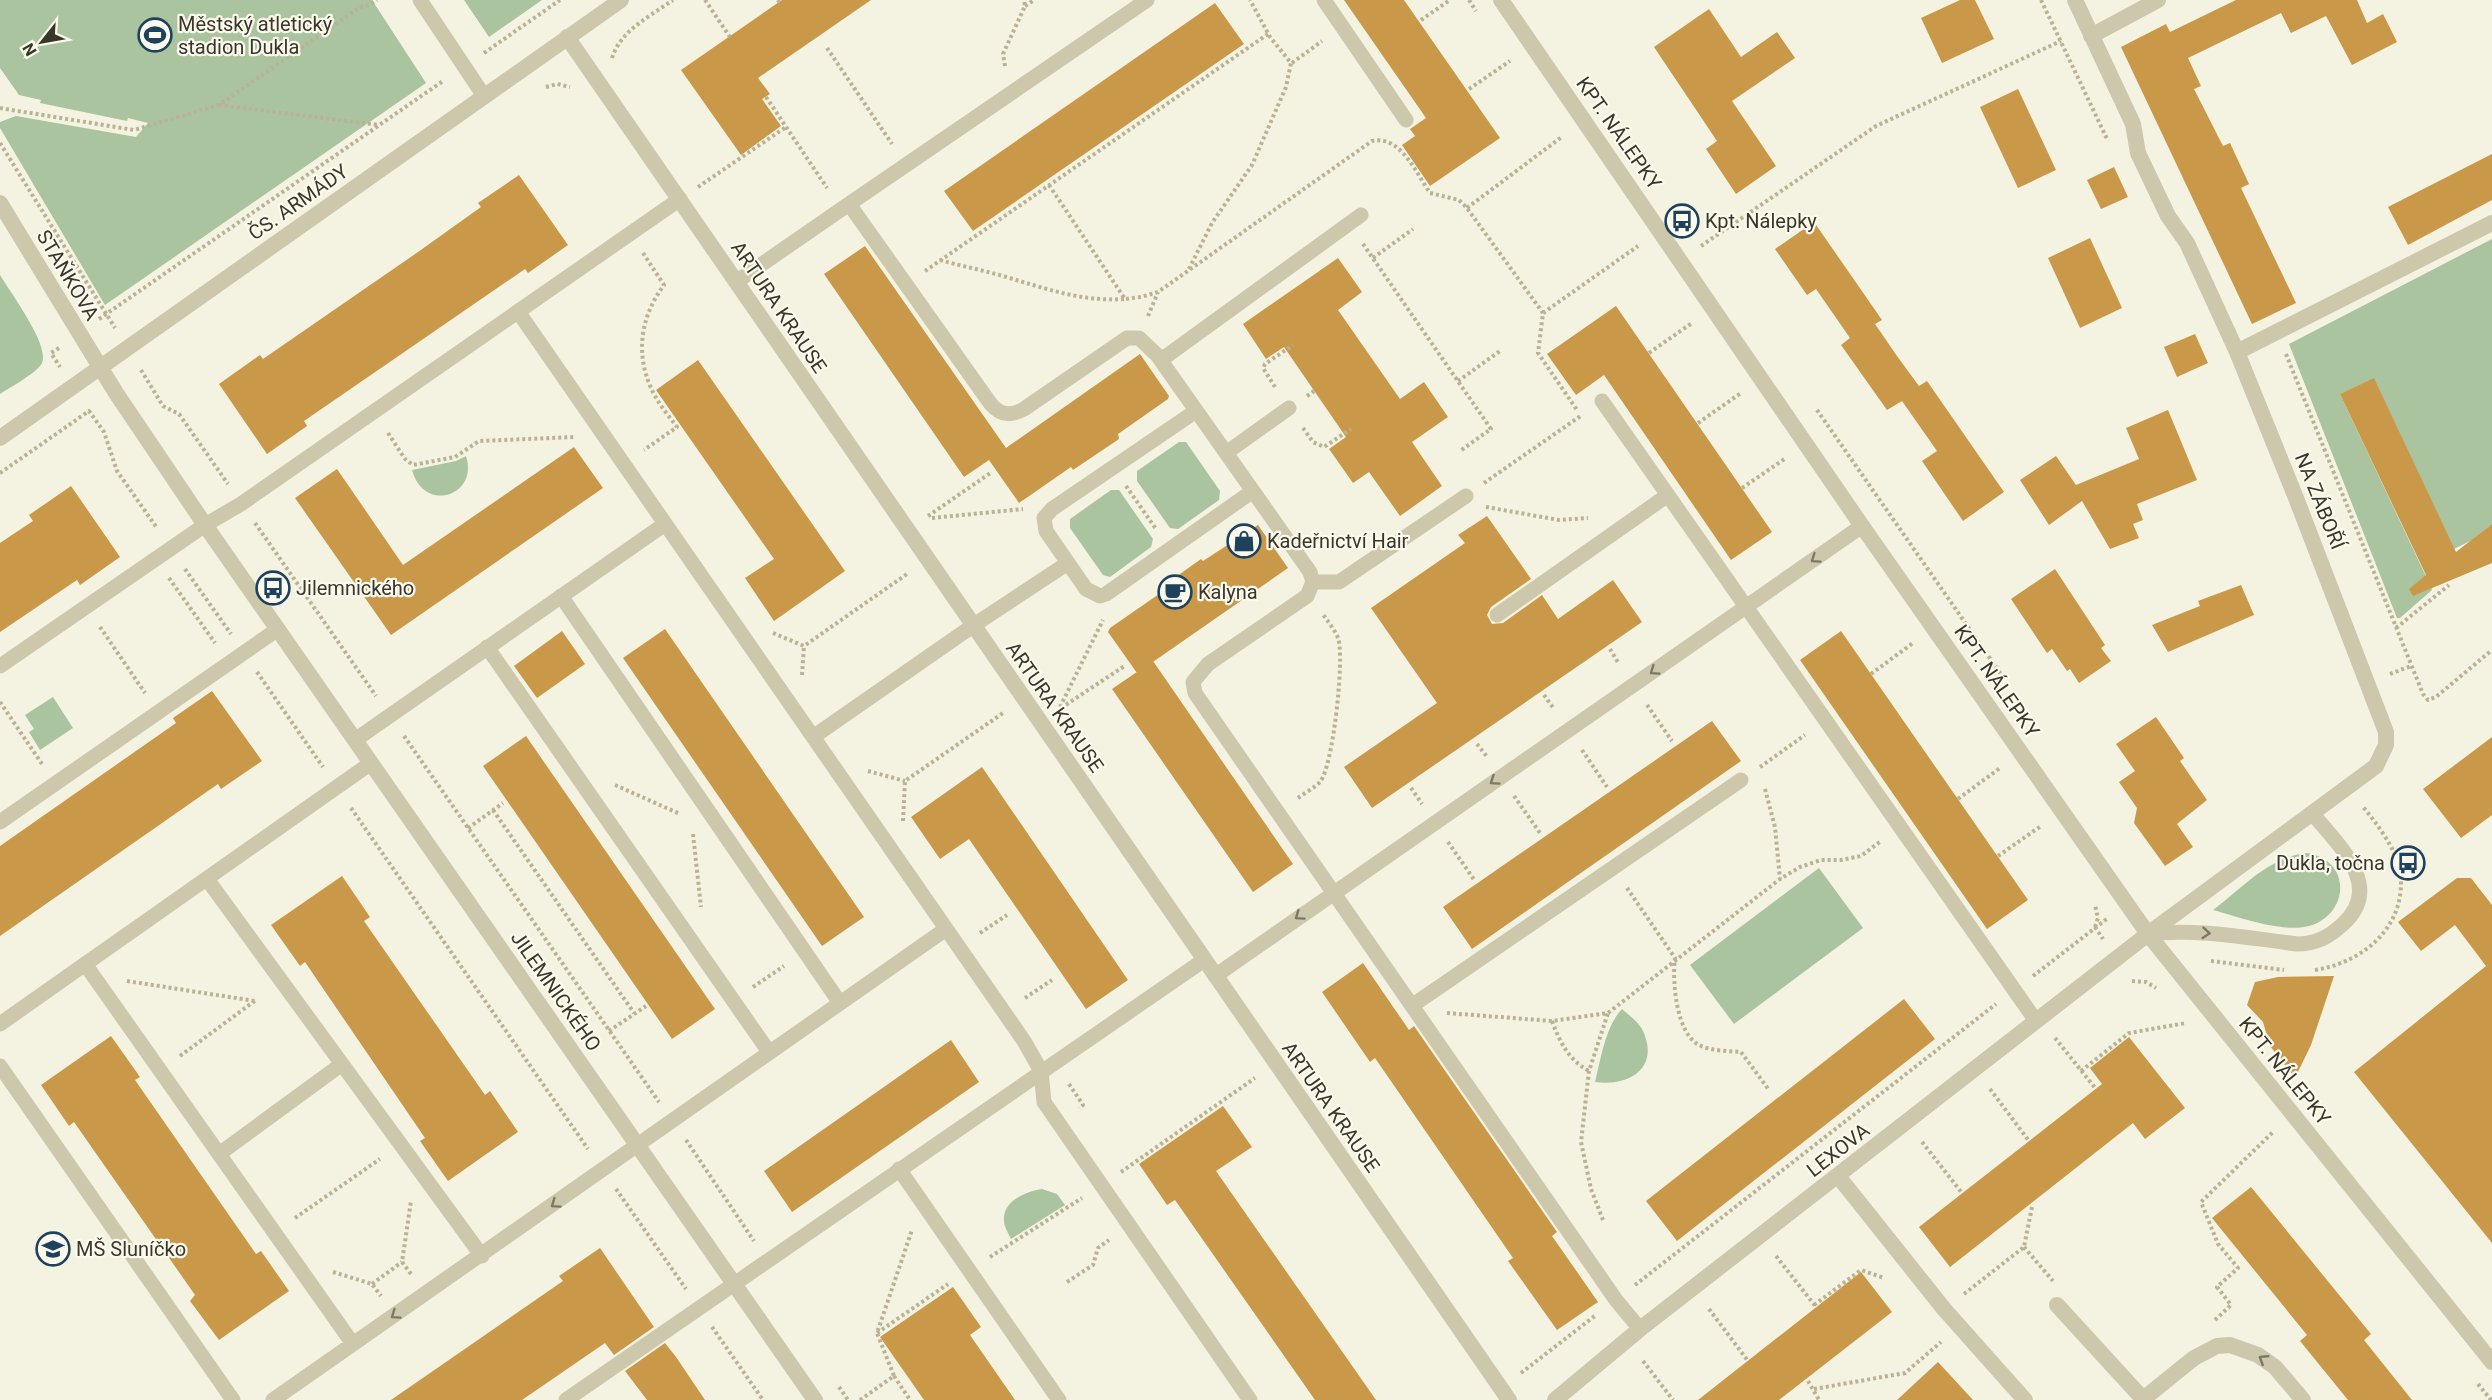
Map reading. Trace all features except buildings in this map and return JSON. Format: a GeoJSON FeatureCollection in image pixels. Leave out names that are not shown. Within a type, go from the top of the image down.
{"type":"FeatureCollection","features":[{"type":"Feature","properties":{"kind":"street","name":"ČS. ARMÁDY"},"geometry":{"type":"LineString","coordinates":[[0,438],[621,0]]}},
{"type":"Feature","properties":{"kind":"street","name":"KPT. NÁLEPKY"},"geometry":{"type":"LineString","coordinates":[[1502,0],[1862,526],[2148,934],[2492,1362]]}},
{"type":"Feature","properties":{"kind":"street","name":"NA ZÁBOŘÍ"},"geometry":{"type":"LineString","coordinates":[[2074,0],[2133,123],[2138,153],[2168,216],[2187,243],[2237,352],[2301,509],[2386,732],[2386,745],[2376,766],[2148,934]]}},
{"type":"Feature","properties":{"kind":"street"},"geometry":{"type":"LineString","coordinates":[[2091,36],[2158,0]]}},
{"type":"Feature","properties":{"kind":"street","name":"ARTURA KRAUSE"},"geometry":{"type":"LineString","coordinates":[[567,37],[1509,1400]]}},
{"type":"Feature","properties":{"kind":"street","name":"STAŇKOVA"},"geometry":{"type":"LineString","coordinates":[[0,203],[100,368]]}},
{"type":"Feature","properties":{"kind":"street"},"geometry":{"type":"LineString","coordinates":[[2237,352],[2492,223]]}},
{"type":"Feature","properties":{"kind":"street","name":"JILEMNICKÉHO"},"geometry":{"type":"LineString","coordinates":[[100,368],[205,525],[815,1400]]}},
{"type":"Feature","properties":{"kind":"street","name":"LEXOVA"},"geometry":{"type":"LineString","coordinates":[[1554,1400],[1640,1329],[2148,934]]}},
{"type":"Feature","properties":{"kind":"street"},"geometry":{"type":"LineString","coordinates":[[1838,1176],[1944,1309],[2025,1400]]}},
{"type":"Feature","properties":{"kind":"street"},"geometry":{"type":"LineString","coordinates":[[2057,1305],[2143,1400],[2194,1358],[2217,1346],[2230,1346],[2258,1355],[2275,1366],[2303,1400]]}},
{"type":"Feature","properties":{"kind":"lane"},"geometry":{"type":"LineString","coordinates":[[420,0],[484,96]]}},
{"type":"Feature","properties":{"kind":"lane"},"geometry":{"type":"LineString","coordinates":[[736,282],[1147,0]]}},
{"type":"Feature","properties":{"kind":"lane"},"geometry":{"type":"LineString","coordinates":[[1324,0],[1406,120]]}},
{"type":"Feature","properties":{"kind":"lane"},"geometry":{"type":"LineString","coordinates":[[0,666],[205,525],[242,504],[680,199]]}},
{"type":"Feature","properties":{"kind":"lane"},"geometry":{"type":"LineString","coordinates":[[845,206],[906,284],[994,408],[1006,415],[1024,409],[1127,338],[1138,338],[1151,347],[1310,572],[1312,587]]}},
{"type":"Feature","properties":{"kind":"lane"},"geometry":{"type":"LineString","coordinates":[[1161,360],[1361,215]]}},
{"type":"Feature","properties":{"kind":"lane"},"geometry":{"type":"LineString","coordinates":[[519,313],[1004,1013],[1041,1071],[1044,1102],[1250,1400]]}},
{"type":"Feature","properties":{"kind":"lane"},"geometry":{"type":"LineString","coordinates":[[1602,401],[2036,1021]]}},
{"type":"Feature","properties":{"kind":"lane"},"geometry":{"type":"LineString","coordinates":[[1226,453],[1289,408]]}},
{"type":"Feature","properties":{"kind":"lane"},"geometry":{"type":"LineString","coordinates":[[1196,411],[1047,513],[1043,525],[1086,589],[1100,596],[1106,594],[1253,491]]}},
{"type":"Feature","properties":{"kind":"lane"},"geometry":{"type":"LineString","coordinates":[[1466,495],[1339,582],[1312,587],[1208,664],[1193,682],[1195,693],[1616,1300],[1640,1329]]}},
{"type":"Feature","properties":{"kind":"lane"},"geometry":{"type":"LineString","coordinates":[[1497,615],[1668,495]]}},
{"type":"Feature","properties":{"kind":"lane"},"geometry":{"type":"LineString","coordinates":[[355,740],[664,524]]}},
{"type":"Feature","properties":{"kind":"lane"},"geometry":{"type":"LineString","coordinates":[[1215,976],[1862,526]]}},
{"type":"Feature","properties":{"kind":"lane"},"geometry":{"type":"LineString","coordinates":[[813,737],[1068,563]]}},
{"type":"Feature","properties":{"kind":"lane"},"geometry":{"type":"LineString","coordinates":[[561,596],[840,1003]]}},
{"type":"Feature","properties":{"kind":"lane"},"geometry":{"type":"LineString","coordinates":[[0,822],[278,629]]}},
{"type":"Feature","properties":{"kind":"lane"},"geometry":{"type":"LineString","coordinates":[[487,647],[769,1052]]}},
{"type":"Feature","properties":{"kind":"lane"},"geometry":{"type":"LineString","coordinates":[[0,1024],[90,970],[207,879],[371,763]]}},
{"type":"Feature","properties":{"kind":"lane"},"geometry":{"type":"LineString","coordinates":[[1415,1008],[1741,780]]}},
{"type":"Feature","properties":{"kind":"lane"},"geometry":{"type":"LineString","coordinates":[[2148,934],[2171,931],[2197,932],[2312,944],[2336,931],[2354,912],[2361,891],[2355,869],[2312,813]]}},
{"type":"Feature","properties":{"kind":"lane"},"geometry":{"type":"LineString","coordinates":[[207,879],[482,1256]]}},
{"type":"Feature","properties":{"kind":"lane"},"geometry":{"type":"LineString","coordinates":[[273,1400],[482,1256],[946,929]]}},
{"type":"Feature","properties":{"kind":"lane"},"geometry":{"type":"LineString","coordinates":[[576,1397],[699,1308],[1204,960]]}},
{"type":"Feature","properties":{"kind":"lane"},"geometry":{"type":"LineString","coordinates":[[90,970],[353,1344]]}},
{"type":"Feature","properties":{"kind":"lane"},"geometry":{"type":"LineString","coordinates":[[219,1154],[342,1064]]}},
{"type":"Feature","properties":{"kind":"lane"},"geometry":{"type":"LineString","coordinates":[[0,1066],[233,1400]]}},
{"type":"Feature","properties":{"kind":"lane"},"geometry":{"type":"LineString","coordinates":[[899,1169],[1059,1400]]}},
{"type":"Feature","properties":{"kind":"path"},"geometry":{"type":"LineString","coordinates":[[0,108],[134,130],[219,105],[360,7],[377,0]]}},
{"type":"Feature","properties":{"kind":"path"},"geometry":{"type":"LineString","coordinates":[[51,353],[560,0]]}},
{"type":"Feature","properties":{"kind":"path"},"geometry":{"type":"LineString","coordinates":[[613,65],[612,59],[617,44],[628,31],[673,0]]}},
{"type":"Feature","properties":{"kind":"path"},"geometry":{"type":"LineString","coordinates":[[705,0],[730,37]]}},
{"type":"Feature","properties":{"kind":"path"},"geometry":{"type":"LineString","coordinates":[[1024,0],[1025,6]]}},
{"type":"Feature","properties":{"kind":"path"},"geometry":{"type":"LineString","coordinates":[[1018,88],[1004,64],[1003,54],[1025,6],[1034,0]]}},
{"type":"Feature","properties":{"kind":"path"},"geometry":{"type":"LineString","coordinates":[[1250,0],[1268,34],[1291,63]]}},
{"type":"Feature","properties":{"kind":"path"},"geometry":{"type":"LineString","coordinates":[[1421,20],[1450,0]]}},
{"type":"Feature","properties":{"kind":"path"},"geometry":{"type":"LineString","coordinates":[[2041,0],[2112,148]]}},
{"type":"Feature","properties":{"kind":"path"},"geometry":{"type":"LineString","coordinates":[[1189,270],[1212,224],[1252,165],[1286,87],[1291,63],[1342,27]]}},
{"type":"Feature","properties":{"kind":"path"},"geometry":{"type":"LineString","coordinates":[[906,284],[1268,34]]}},
{"type":"Feature","properties":{"kind":"path"},"geometry":{"type":"LineString","coordinates":[[1681,260],[1875,126],[2061,41],[2091,36]]}},
{"type":"Feature","properties":{"kind":"path"},"geometry":{"type":"LineString","coordinates":[[827,48],[906,165]]}},
{"type":"Feature","properties":{"kind":"path"},"geometry":{"type":"LineString","coordinates":[[1469,89],[1510,61]]}},
{"type":"Feature","properties":{"kind":"path"},"geometry":{"type":"LineString","coordinates":[[540,91],[547,86],[557,84],[573,88]]}},
{"type":"Feature","properties":{"kind":"path"},"geometry":{"type":"LineString","coordinates":[[766,97],[845,206]]}},
{"type":"Feature","properties":{"kind":"path"},"geometry":{"type":"LineString","coordinates":[[219,105],[380,125]]}},
{"type":"Feature","properties":{"kind":"path"},"geometry":{"type":"LineString","coordinates":[[1467,207],[1563,136],[1586,122]]}},
{"type":"Feature","properties":{"kind":"path"},"geometry":{"type":"LineString","coordinates":[[680,199],[786,127]]}},
{"type":"Feature","properties":{"kind":"path"},"geometry":{"type":"LineString","coordinates":[[940,260],[1070,296],[1101,301],[1158,292],[1372,141],[1389,141],[1398,147],[1430,193],[1459,200],[1467,207],[1543,313],[1538,353],[1581,416]]}},
{"type":"Feature","properties":{"kind":"path"},"geometry":{"type":"LineString","coordinates":[[1049,185],[1125,298]]}},
{"type":"Feature","properties":{"kind":"path"},"geometry":{"type":"LineString","coordinates":[[1348,224],[1491,429],[1460,451]]}},
{"type":"Feature","properties":{"kind":"path"},"geometry":{"type":"LineString","coordinates":[[1373,258],[1413,229]]}},
{"type":"Feature","properties":{"kind":"path"},"geometry":{"type":"LineString","coordinates":[[1543,313],[1660,230]]}},
{"type":"Feature","properties":{"kind":"path"},"geometry":{"type":"LineString","coordinates":[[624,464],[677,428],[651,389],[644,366],[645,317],[664,285],[630,234]]}},
{"type":"Feature","properties":{"kind":"path"},"geometry":{"type":"LineString","coordinates":[[1702,245],[1709,255]]}},
{"type":"Feature","properties":{"kind":"path"},"geometry":{"type":"LineString","coordinates":[[1649,353],[1692,323]]}},
{"type":"Feature","properties":{"kind":"path"},"geometry":{"type":"LineString","coordinates":[[2277,332],[2423,694],[2428,700],[2436,697],[2492,650]]}},
{"type":"Feature","properties":{"kind":"path"},"geometry":{"type":"LineString","coordinates":[[1293,345],[1265,364],[1263,368],[1289,408],[1319,447],[1324,447],[1351,429]]}},
{"type":"Feature","properties":{"kind":"path"},"geometry":{"type":"LineString","coordinates":[[1458,381],[1500,351]]}},
{"type":"Feature","properties":{"kind":"path"},"geometry":{"type":"LineString","coordinates":[[1698,423],[1741,393]]}},
{"type":"Feature","properties":{"kind":"path"},"geometry":{"type":"LineString","coordinates":[[1591,518],[1559,520],[1489,508],[1466,495],[1602,401]]}},
{"type":"Feature","properties":{"kind":"path"},"geometry":{"type":"LineString","coordinates":[[1811,401],[2007,684]]}},
{"type":"Feature","properties":{"kind":"path"},"geometry":{"type":"LineString","coordinates":[[0,473],[89,411],[104,432],[117,471],[763,1400]]}},
{"type":"Feature","properties":{"kind":"path"},"geometry":{"type":"LineString","coordinates":[[374,412],[405,459],[413,465],[455,457],[479,441],[572,438],[595,423]]}},
{"type":"Feature","properties":{"kind":"path"},"geometry":{"type":"LineString","coordinates":[[1742,488],[1786,458]]}},
{"type":"Feature","properties":{"kind":"path"},"geometry":{"type":"LineString","coordinates":[[925,519],[992,472]]}},
{"type":"Feature","properties":{"kind":"path"},"geometry":{"type":"LineString","coordinates":[[155,559],[230,663]]}},
{"type":"Feature","properties":{"kind":"path"},"geometry":{"type":"LineString","coordinates":[[766,630],[804,646],[928,560]]}},
{"type":"Feature","properties":{"kind":"path"},"geometry":{"type":"LineString","coordinates":[[2396,628],[2449,585]]}},
{"type":"Feature","properties":{"kind":"path"},"geometry":{"type":"LineString","coordinates":[[1278,813],[1320,782],[1326,771],[1336,717],[1341,659],[1338,638],[1312,587]]}},
{"type":"Feature","properties":{"kind":"path"},"geometry":{"type":"LineString","coordinates":[[86,607],[159,712]]}},
{"type":"Feature","properties":{"kind":"path"},"geometry":{"type":"LineString","coordinates":[[1110,616],[1101,622],[1058,711],[1126,665]]}},
{"type":"Feature","properties":{"kind":"path"},"geometry":{"type":"LineString","coordinates":[[1870,674],[1914,642]]}},
{"type":"Feature","properties":{"kind":"path"},"geometry":{"type":"LineString","coordinates":[[901,865],[905,781],[1024,698]]}},
{"type":"Feature","properties":{"kind":"path"},"geometry":{"type":"LineString","coordinates":[[0,702],[56,784]]}},
{"type":"Feature","properties":{"kind":"path"},"geometry":{"type":"LineString","coordinates":[[1741,780],[1825,720]]}},
{"type":"Feature","properties":{"kind":"path"},"geometry":{"type":"LineString","coordinates":[[1958,799],[2001,768]]}},
{"type":"Feature","properties":{"kind":"path"},"geometry":{"type":"LineString","coordinates":[[1754,771],[1764,785],[1770,804],[1779,853],[1780,879]]}},
{"type":"Feature","properties":{"kind":"path"},"geometry":{"type":"LineString","coordinates":[[609,782],[682,815]]}},
{"type":"Feature","properties":{"kind":"path"},"geometry":{"type":"LineString","coordinates":[[468,828],[503,803]]}},
{"type":"Feature","properties":{"kind":"path"},"geometry":{"type":"LineString","coordinates":[[493,810],[634,1013]]}},
{"type":"Feature","properties":{"kind":"path"},"geometry":{"type":"LineString","coordinates":[[1998,856],[2041,826]]}},
{"type":"Feature","properties":{"kind":"path"},"geometry":{"type":"LineString","coordinates":[[1415,1008],[1552,1021],[1608,1013],[1675,958],[1780,879],[1800,867],[1821,860],[1842,860],[1861,856],[1901,827]]}},
{"type":"Feature","properties":{"kind":"path"},"geometry":{"type":"LineString","coordinates":[[693,831],[701,914]]}},
{"type":"Feature","properties":{"kind":"path"},"geometry":{"type":"LineString","coordinates":[[1613,868],[1675,958],[1673,973],[1678,1009],[1690,1037],[1699,1045],[1741,1052],[1769,1090]]}},
{"type":"Feature","properties":{"kind":"path"},"geometry":{"type":"LineString","coordinates":[[959,948],[1007,915]]}},
{"type":"Feature","properties":{"kind":"path"},"geometry":{"type":"LineString","coordinates":[[1520,1374],[2095,927]]}},
{"type":"Feature","properties":{"kind":"path"},"geometry":{"type":"LineString","coordinates":[[733,1001],[805,951]]}},
{"type":"Feature","properties":{"kind":"path"},"geometry":{"type":"LineString","coordinates":[[90,970],[255,1000]]}},
{"type":"Feature","properties":{"kind":"path"},"geometry":{"type":"LineString","coordinates":[[1004,1013],[1052,980]]}},
{"type":"Feature","properties":{"kind":"path"},"geometry":{"type":"LineString","coordinates":[[160,1070],[282,981]]}},
{"type":"Feature","properties":{"kind":"path"},"geometry":{"type":"LineString","coordinates":[[609,1031],[646,1006]]}},
{"type":"Feature","properties":{"kind":"path"},"geometry":{"type":"LineString","coordinates":[[1603,1220],[1591,1189],[1581,1142],[1589,1071],[1608,1013]]}},
{"type":"Feature","properties":{"kind":"path"},"geometry":{"type":"LineString","coordinates":[[1552,1021],[1559,1040],[1569,1056],[1589,1071]]}},
{"type":"Feature","properties":{"kind":"path"},"geometry":{"type":"LineString","coordinates":[[2081,1071],[2129,1033],[2187,1023]]}},
{"type":"Feature","properties":{"kind":"path"},"geometry":{"type":"LineString","coordinates":[[2055,1038],[2096,1089]]}},
{"type":"Feature","properties":{"kind":"path"},"geometry":{"type":"LineString","coordinates":[[878,1333],[969,1270],[1101,1185],[1259,1075]]}},
{"type":"Feature","properties":{"kind":"path"},"geometry":{"type":"LineString","coordinates":[[1990,1089],[2029,1141]]}},
{"type":"Feature","properties":{"kind":"path"},"geometry":{"type":"LineString","coordinates":[[2214,1320],[2231,1305],[2217,1287],[2238,1268],[2218,1244],[2201,1202],[2274,1131]]}},
{"type":"Feature","properties":{"kind":"path"},"geometry":{"type":"LineString","coordinates":[[1922,1142],[1962,1193]]}},
{"type":"Feature","properties":{"kind":"path"},"geometry":{"type":"LineString","coordinates":[[274,1232],[400,1145]]}},
{"type":"Feature","properties":{"kind":"path"},"geometry":{"type":"LineString","coordinates":[[425,1294],[402,1262],[412,1190],[426,1180]]}},
{"type":"Feature","properties":{"kind":"path"},"geometry":{"type":"LineString","coordinates":[[910,1400],[894,1376],[878,1333],[921,1201]]}},
{"type":"Feature","properties":{"kind":"path"},"geometry":{"type":"LineString","coordinates":[[1944,1309],[2024,1247],[2032,1207]]}},
{"type":"Feature","properties":{"kind":"path"},"geometry":{"type":"LineString","coordinates":[[1067,1282],[1093,1265],[1098,1248],[1130,1226]]}},
{"type":"Feature","properties":{"kind":"path"},"geometry":{"type":"LineString","coordinates":[[2024,1247],[2060,1288]]}},
{"type":"Feature","properties":{"kind":"path"},"geometry":{"type":"LineString","coordinates":[[1776,1256],[1816,1306],[1861,1270],[1915,1289],[1923,1282]]}},
{"type":"Feature","properties":{"kind":"path"},"geometry":{"type":"LineString","coordinates":[[372,1284],[402,1262]]}},
{"type":"Feature","properties":{"kind":"path"},"geometry":{"type":"LineString","coordinates":[[1708,1310],[1748,1361]]}},
{"type":"Feature","properties":{"kind":"path"},"geometry":{"type":"LineString","coordinates":[[1814,1389],[1905,1373],[1959,1325]]}},
{"type":"Feature","properties":{"kind":"path"},"geometry":{"type":"LineString","coordinates":[[1643,1361],[1673,1400]]}},
{"type":"Feature","properties":{"kind":"path"},"geometry":{"type":"LineString","coordinates":[[860,1400],[894,1376]]}},
{"type":"Feature","properties":{"kind":"path"},"geometry":{"type":"LineString","coordinates":[[1808,1380],[1819,1400]]}},
{"type":"Feature","properties":{"kind":"green space"},"geometry":{"type":"Polygon","coordinates":[[[0,0],[372,0],[426,83],[105,305],[0,128],[0,122],[16,116],[136,137],[148,123],[128,118],[127,121],[40,103],[41,100],[19,95],[0,68],[0,0]]]}},
{"type":"Feature","properties":{"kind":"green space"},"geometry":{"type":"Polygon","coordinates":[[[464,0],[542,0],[489,37],[464,0]]]}},
{"type":"Feature","properties":{"kind":"green space"},"geometry":{"type":"Polygon","coordinates":[[[2492,239],[2492,524],[2472,540],[2454,549],[2374,379],[2340,394],[2432,590],[2400,618],[2397,618],[2289,344],[2492,239]]]}},
{"type":"Feature","properties":{"kind":"green space"},"geometry":{"type":"Polygon","coordinates":[[[0,275],[35,332],[43,355],[42,363],[35,371],[0,394],[0,275]]]}},
{"type":"Feature","properties":{"kind":"green space"},"geometry":{"type":"Polygon","coordinates":[[[1179,442],[1186,442],[1220,491],[1219,500],[1178,529],[1170,528],[1137,481],[1137,471],[1179,442]]]}},
{"type":"Feature","properties":{"kind":"green space"},"geometry":{"type":"Polygon","coordinates":[[[466,456],[468,470],[465,481],[458,490],[448,494],[438,495],[427,492],[418,484],[412,470],[456,461],[466,456]]]}},
{"type":"Feature","properties":{"kind":"green space"},"geometry":{"type":"Polygon","coordinates":[[[1111,490],[1119,490],[1153,539],[1151,547],[1110,577],[1103,575],[1070,528],[1070,519],[1111,490]]]}},
{"type":"Feature","properties":{"kind":"green space"},"geometry":{"type":"Polygon","coordinates":[[[53,697],[73,728],[40,750],[29,732],[34,729],[25,715],[53,697]]]}},
{"type":"Feature","properties":{"kind":"green space"},"geometry":{"type":"Polygon","coordinates":[[[2307,853],[2322,858],[2332,866],[2338,876],[2340,888],[2338,899],[2332,911],[2323,920],[2298,928],[2274,926],[2213,910],[2268,867],[2293,855],[2307,853]]]}},
{"type":"Feature","properties":{"kind":"green space"},"geometry":{"type":"Polygon","coordinates":[[[1819,868],[1863,928],[1734,1024],[1690,965],[1819,868]]]}},
{"type":"Feature","properties":{"kind":"green space"},"geometry":{"type":"Polygon","coordinates":[[[1622,1009],[1642,1029],[1647,1042],[1648,1054],[1645,1064],[1639,1072],[1620,1081],[1595,1082],[1611,1025],[1622,1009]]]}},
{"type":"Feature","properties":{"kind":"green space"},"geometry":{"type":"Polygon","coordinates":[[[1042,1189],[1057,1194],[1065,1205],[1011,1239],[1004,1223],[1007,1208],[1017,1198],[1042,1189]]]}},
{"type":"Feature","properties":{"kind":"place","name":"Městský atletický stadion Dukla"},"geometry":{"type":"Point","coordinates":[155,35]}},
{"type":"Feature","properties":{"kind":"place","name":"Kpt. Nálepky"},"geometry":{"type":"Point","coordinates":[1682,221]}},
{"type":"Feature","properties":{"kind":"place","name":"Kadeřnictví Hair"},"geometry":{"type":"Point","coordinates":[1244,541]}},
{"type":"Feature","properties":{"kind":"place","name":"Jilemnického"},"geometry":{"type":"Point","coordinates":[273,588]}},
{"type":"Feature","properties":{"kind":"place","name":"Kalyna"},"geometry":{"type":"Point","coordinates":[1175,592]}},
{"type":"Feature","properties":{"kind":"place","name":"Dukla, točna"},"geometry":{"type":"Point","coordinates":[2408,863]}},
{"type":"Feature","properties":{"kind":"place","name":"MŠ Sluníčko"},"geometry":{"type":"Point","coordinates":[53,1249]}}]}
